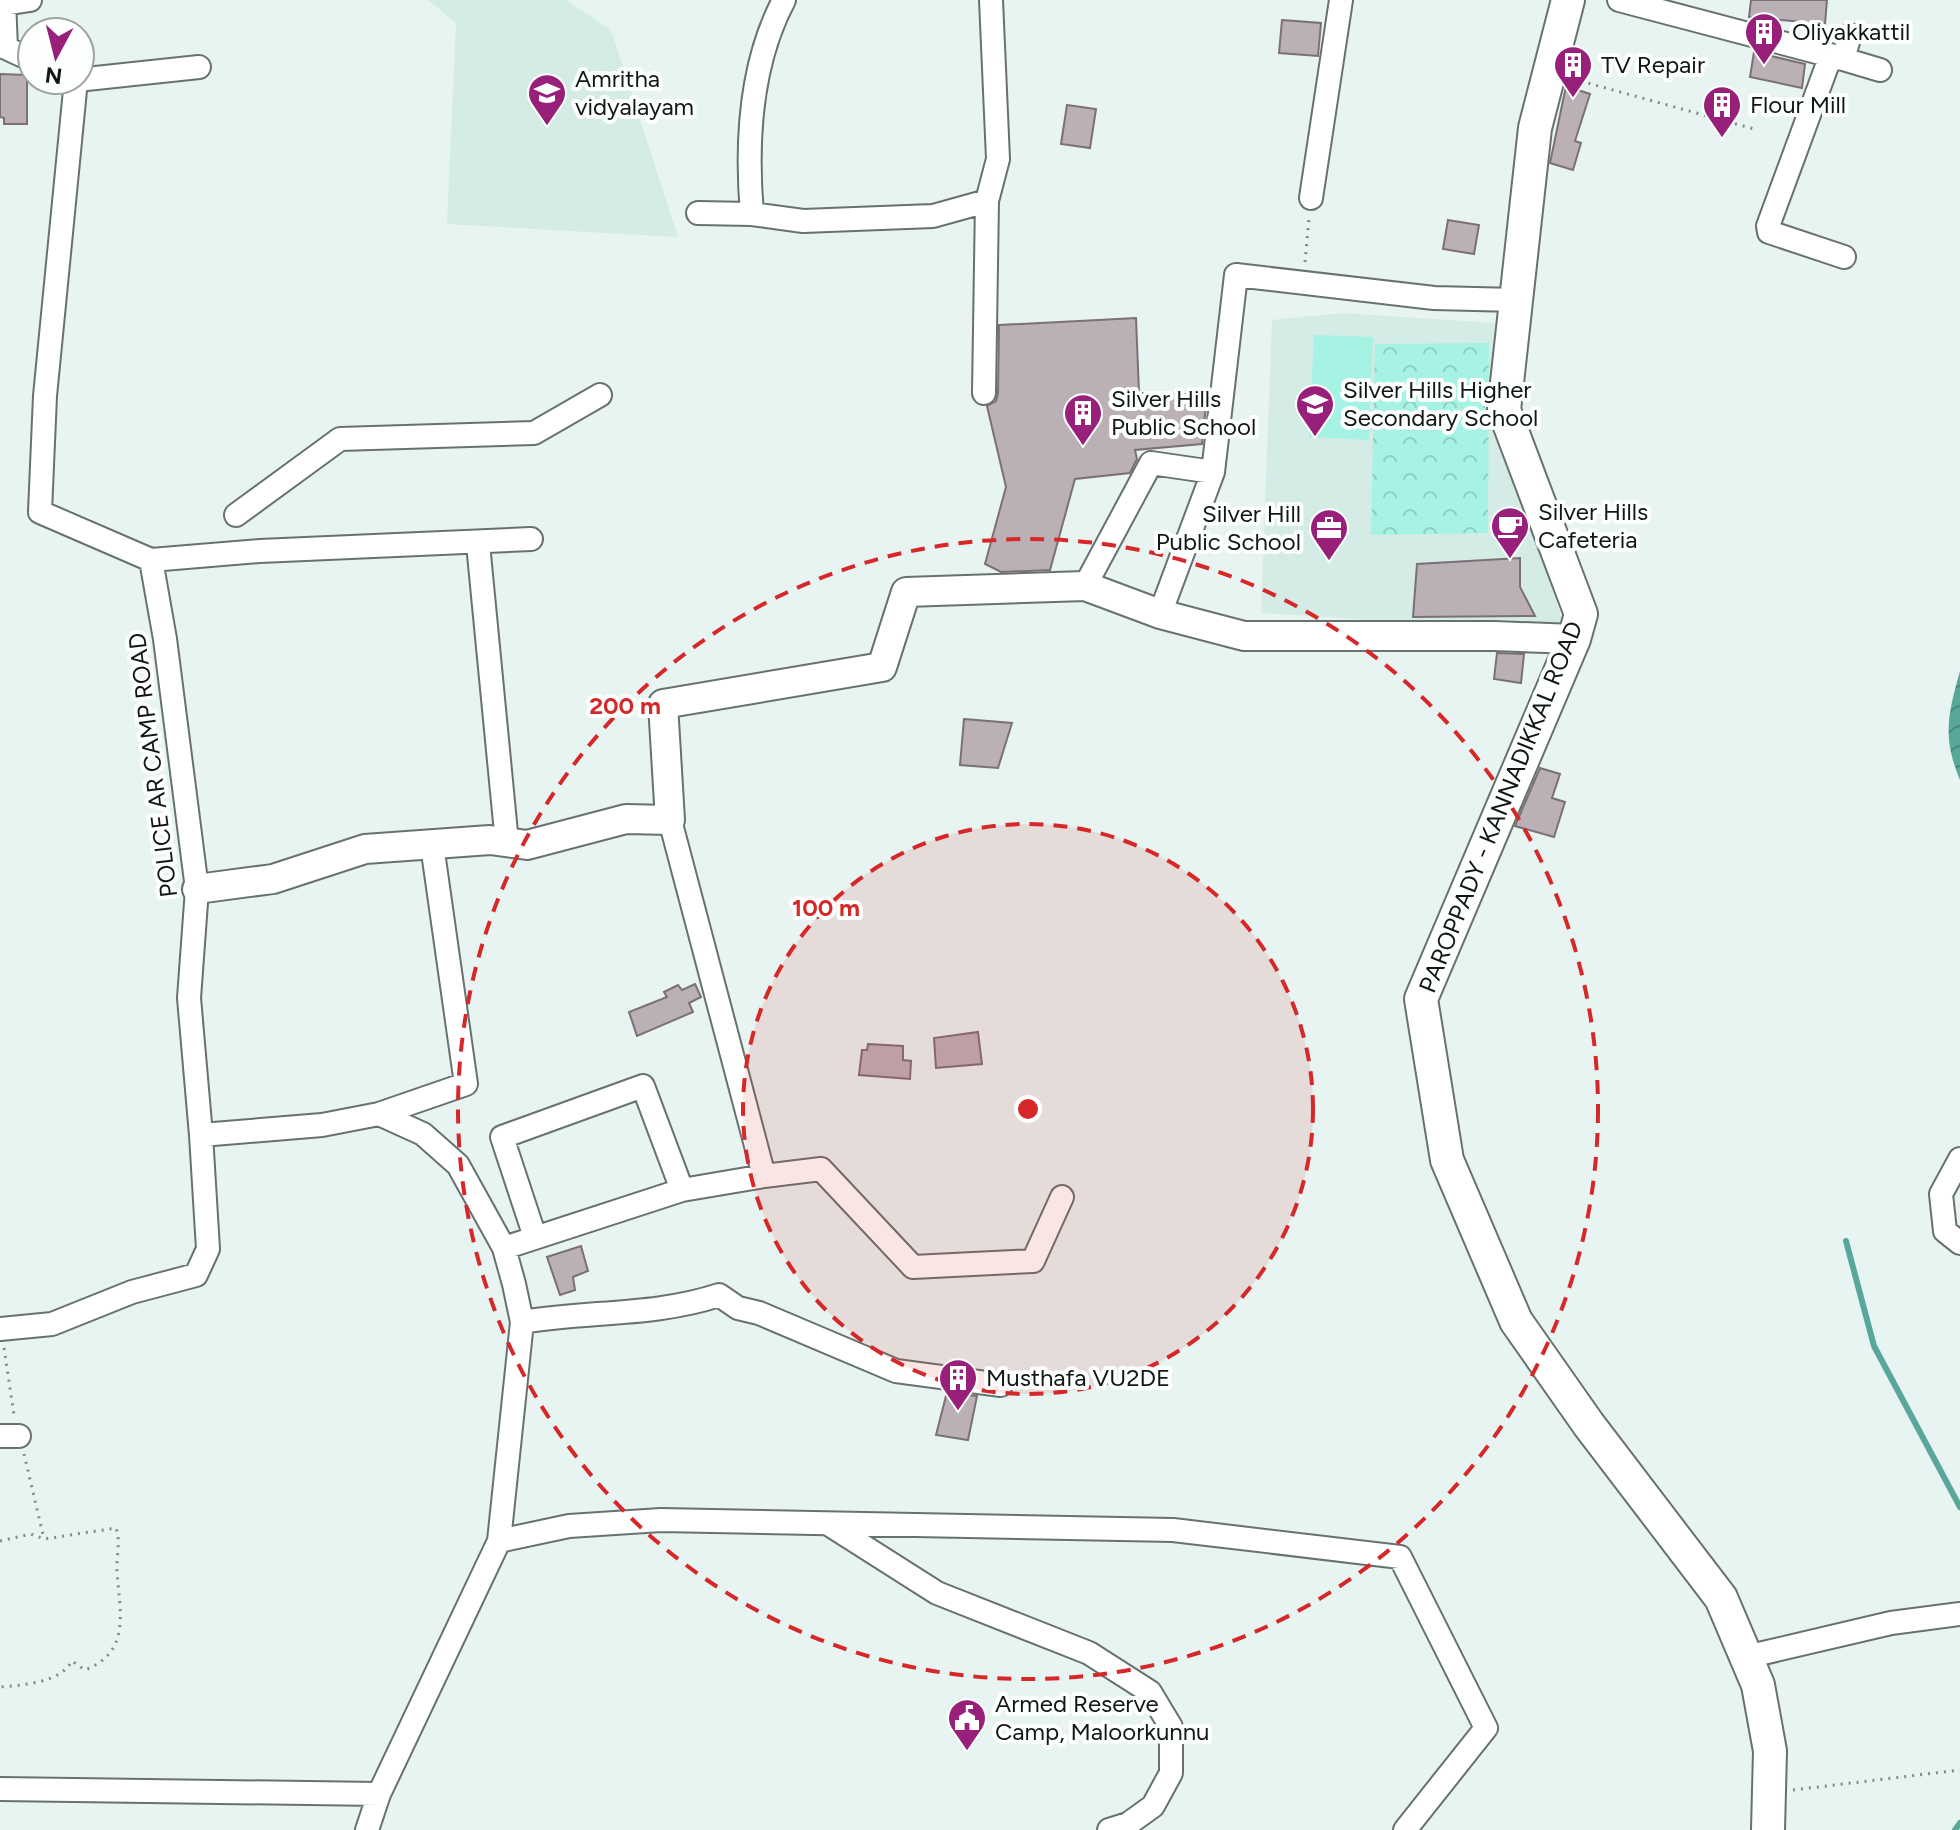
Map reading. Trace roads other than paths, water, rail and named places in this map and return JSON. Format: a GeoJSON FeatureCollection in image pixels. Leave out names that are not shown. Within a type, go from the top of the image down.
{"type":"FeatureCollection","features":[{"type":"Feature","properties":{"kind":"main road","name":"PAROPPADY - KANNADIKKAL ROAD"},"geometry":{"type":"LineString","coordinates":[[1568,0],[1535,128],[1504,410],[1581,614],[1574,639],[1421,999],[1447,1160],[1516,1321],[1589,1425],[1721,1598],[1758,1685],[1770,1751],[1768,1830]]}},
{"type":"Feature","properties":{"kind":"street"},"geometry":{"type":"LineString","coordinates":[[3,48],[4,2],[30,0]]}},
{"type":"Feature","properties":{"kind":"street"},"geometry":{"type":"LineString","coordinates":[[752,214],[748,159],[757,83],[784,0]]}},
{"type":"Feature","properties":{"kind":"street"},"geometry":{"type":"LineString","coordinates":[[984,393],[987,201],[998,159],[991,0]]}},
{"type":"Feature","properties":{"kind":"street"},"geometry":{"type":"LineString","coordinates":[[1311,198],[1341,0]]}},
{"type":"Feature","properties":{"kind":"street"},"geometry":{"type":"LineString","coordinates":[[1619,0],[1880,70]]}},
{"type":"Feature","properties":{"kind":"street"},"geometry":{"type":"LineString","coordinates":[[1844,257],[1769,232],[1768,226],[1837,57],[1850,35]]}},
{"type":"Feature","properties":{"kind":"street"},"geometry":{"type":"LineString","coordinates":[[96,78],[199,67]]}},
{"type":"Feature","properties":{"kind":"street"},"geometry":{"type":"LineString","coordinates":[[75,96],[45,396],[40,512],[151,560],[260,551],[478,544],[531,539]]}},
{"type":"Feature","properties":{"kind":"street"},"geometry":{"type":"LineString","coordinates":[[698,213],[752,214],[803,221],[933,216],[987,201]]}},
{"type":"Feature","properties":{"kind":"street"},"geometry":{"type":"LineString","coordinates":[[1160,614],[1213,472],[1236,275],[1434,298],[1516,300]]}},
{"type":"Feature","properties":{"kind":"street"},"geometry":{"type":"LineString","coordinates":[[236,515],[340,439],[534,433],[600,395]]}},
{"type":"Feature","properties":{"kind":"street"},"geometry":{"type":"LineString","coordinates":[[1085,586],[1151,463],[1213,472]]}},
{"type":"Feature","properties":{"kind":"street"},"geometry":{"type":"LineString","coordinates":[[478,544],[507,843]]}},
{"type":"Feature","properties":{"kind":"street","name":"POLICE AR CAMP ROAD"},"geometry":{"type":"LineString","coordinates":[[0,1329],[52,1324],[132,1292],[196,1275],[208,1249],[189,998],[197,889],[165,639],[151,560]]}},
{"type":"Feature","properties":{"kind":"street"},"geometry":{"type":"LineString","coordinates":[[764,1176],[670,820],[663,704],[882,667],[906,592],[1085,586],[1160,614],[1244,636],[1574,639]]}},
{"type":"Feature","properties":{"kind":"street"},"geometry":{"type":"LineString","coordinates":[[197,889],[273,879],[365,849],[507,843],[527,845],[626,819],[670,820]]}},
{"type":"Feature","properties":{"kind":"street"},"geometry":{"type":"LineString","coordinates":[[201,1135],[322,1125],[379,1114],[466,1084],[432,845]]}},
{"type":"Feature","properties":{"kind":"street"},"geometry":{"type":"LineString","coordinates":[[535,1237],[502,1137],[643,1086],[682,1190]]}},
{"type":"Feature","properties":{"kind":"street"},"geometry":{"type":"LineString","coordinates":[[367,1830],[379,1794],[499,1541],[522,1322],[504,1248],[458,1165],[423,1134],[379,1114]]}},
{"type":"Feature","properties":{"kind":"street"},"geometry":{"type":"LineString","coordinates":[[1960,1159],[1941,1194],[1945,1231],[1960,1243]]}},
{"type":"Feature","properties":{"kind":"street"},"geometry":{"type":"LineString","coordinates":[[504,1248],[682,1190],[821,1169],[913,1267],[1033,1261],[1062,1197]]}},
{"type":"Feature","properties":{"kind":"street"},"geometry":{"type":"LineString","coordinates":[[522,1322],[604,1311],[660,1310],[719,1295],[738,1308],[843,1347],[896,1371],[1001,1385]]}},
{"type":"Feature","properties":{"kind":"street"},"geometry":{"type":"LineString","coordinates":[[499,1541],[569,1526],[613,1522],[1173,1530],[1400,1557],[1486,1728],[1405,1830]]}},
{"type":"Feature","properties":{"kind":"street"},"geometry":{"type":"LineString","coordinates":[[829,1525],[937,1593],[1089,1653],[1150,1692],[1171,1727],[1171,1773],[1153,1806],[1128,1824],[1109,1830]]}},
{"type":"Feature","properties":{"kind":"street"},"geometry":{"type":"LineString","coordinates":[[1746,1657],[1891,1623],[1960,1614]]}},
{"type":"Feature","properties":{"kind":"street"},"geometry":{"type":"LineString","coordinates":[[0,1789],[379,1794]]}},
{"type":"Feature","properties":{"kind":"water"},"geometry":{"type":"Polygon","coordinates":[[[1960,671],[1960,780],[1951,751],[1949,726],[1960,671]]]}},
{"type":"Feature","properties":{"kind":"waterway"},"geometry":{"type":"LineString","coordinates":[[1846,1241],[1874,1346],[1960,1507]]}},
{"type":"Feature","properties":{"kind":"waterway"},"geometry":{"type":"LineString","coordinates":[[1955,1830],[1960,1823]]}},
{"type":"Feature","properties":{"kind":"place","name":"Oliyakkattil"},"geometry":{"type":"Point","coordinates":[1764,66]}},
{"type":"Feature","properties":{"kind":"place","name":"TV Repair"},"geometry":{"type":"Point","coordinates":[1573,99]}},
{"type":"Feature","properties":{"kind":"place","name":"Amritha vidyalayam"},"geometry":{"type":"Point","coordinates":[547,127]}},
{"type":"Feature","properties":{"kind":"place","name":"Flour Mill"},"geometry":{"type":"Point","coordinates":[1722,139]}},
{"type":"Feature","properties":{"kind":"place","name":"Silver Hills Higher Secondary School"},"geometry":{"type":"Point","coordinates":[1315,438]}},
{"type":"Feature","properties":{"kind":"place","name":"Silver Hills Public School"},"geometry":{"type":"Point","coordinates":[1083,447]}},
{"type":"Feature","properties":{"kind":"place","name":"Silver Hills Cafeteria"},"geometry":{"type":"Point","coordinates":[1510,560]}},
{"type":"Feature","properties":{"kind":"place","name":"Silver Hill Public School"},"geometry":{"type":"Point","coordinates":[1329,562]}},
{"type":"Feature","properties":{"kind":"place","name":"Musthafa VU2DE"},"geometry":{"type":"Point","coordinates":[958,1412]}},
{"type":"Feature","properties":{"kind":"place","name":"Armed Reserve Camp, Maloorkunnu"},"geometry":{"type":"Point","coordinates":[967,1752]}}]}
